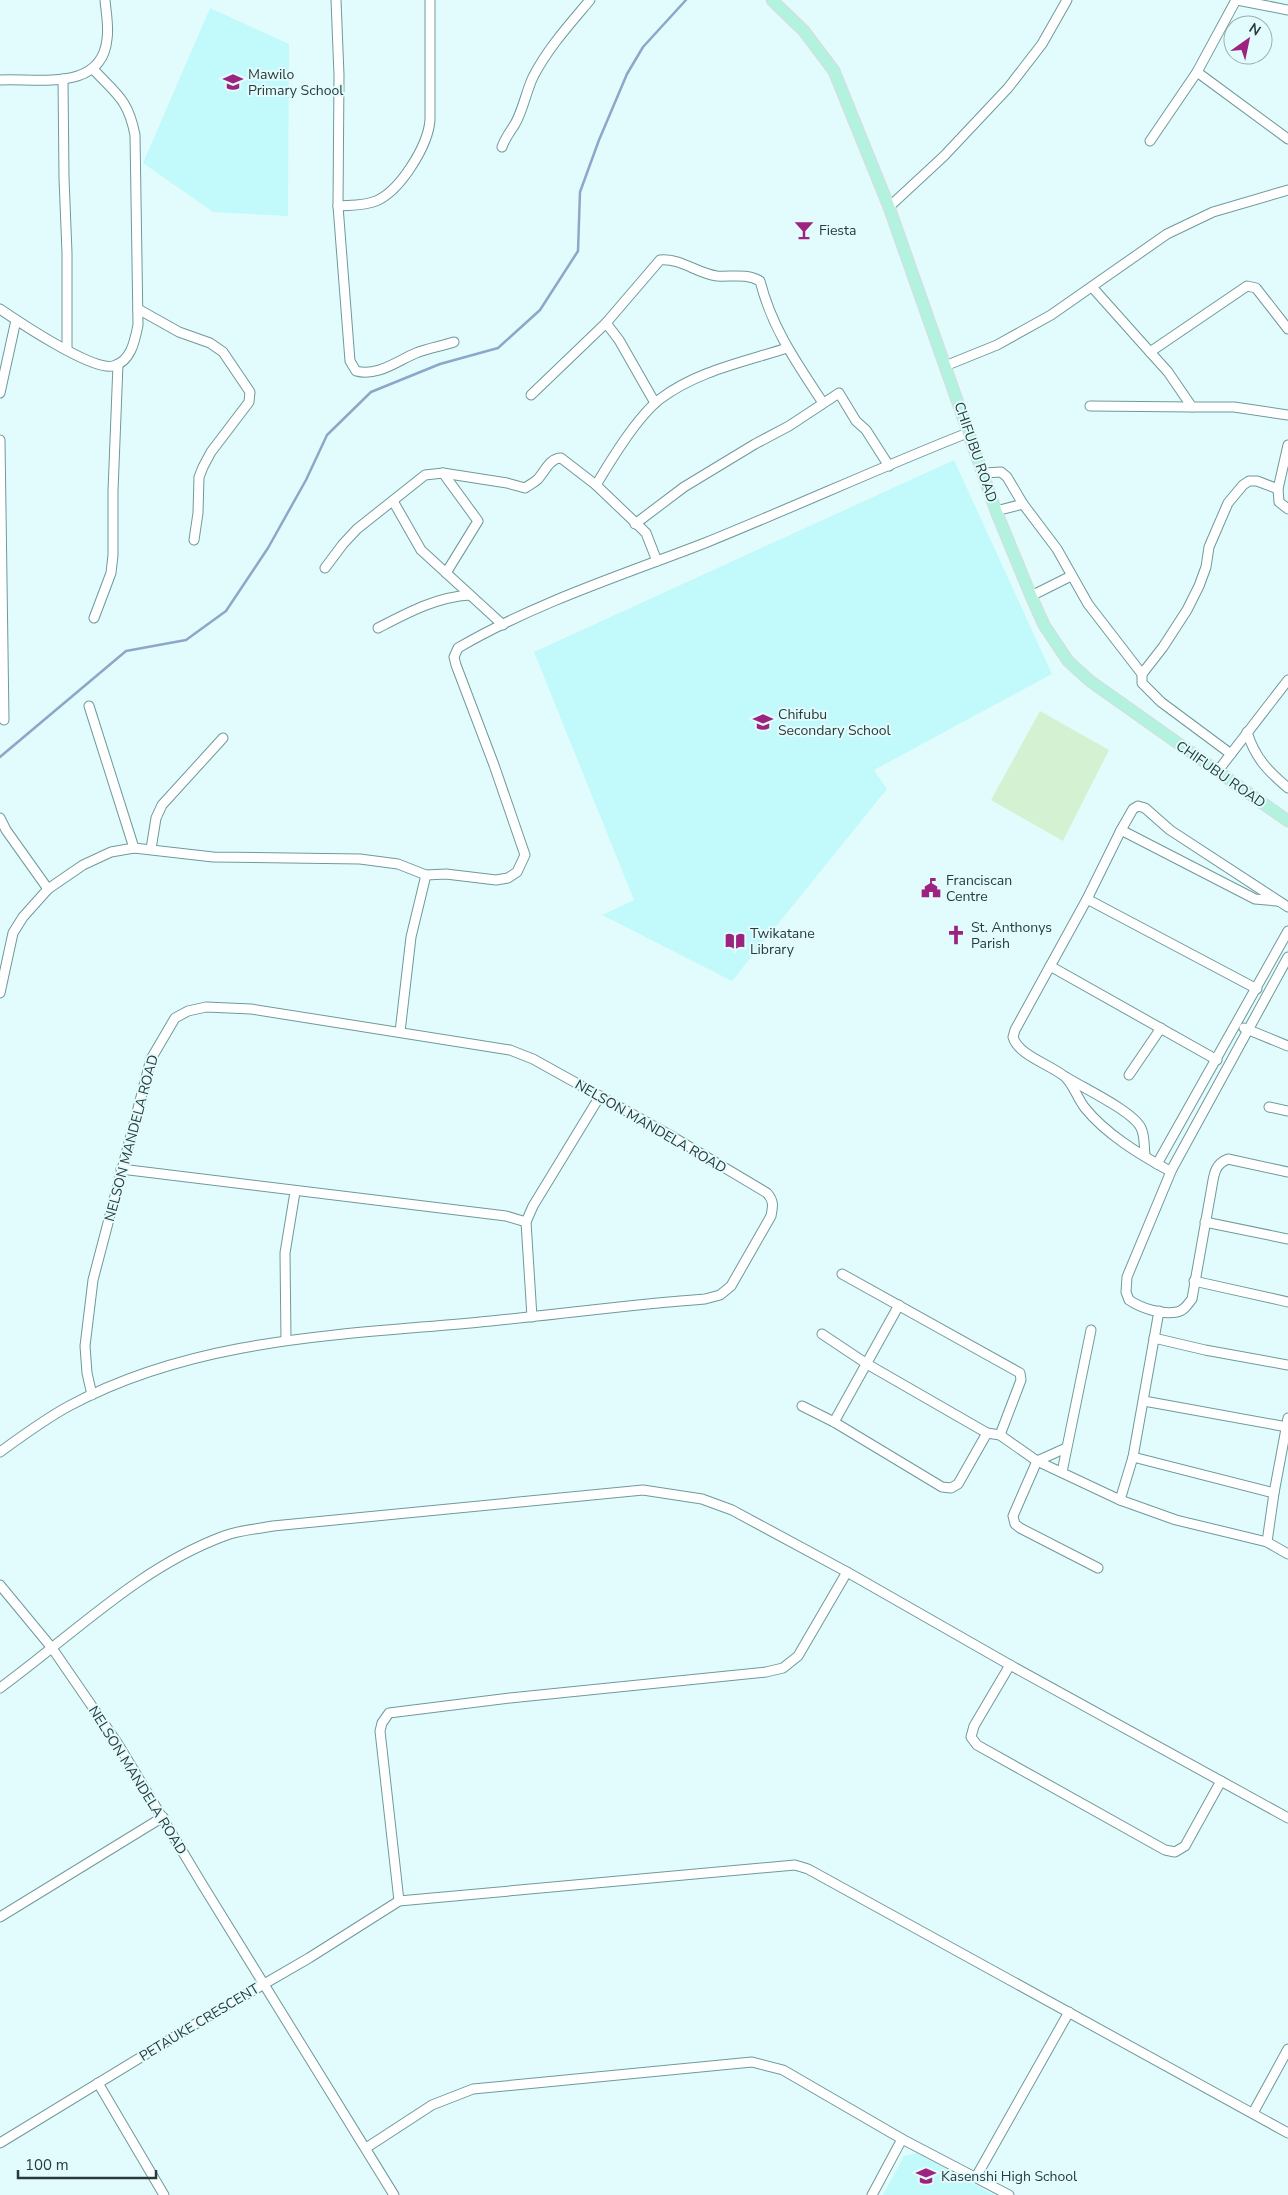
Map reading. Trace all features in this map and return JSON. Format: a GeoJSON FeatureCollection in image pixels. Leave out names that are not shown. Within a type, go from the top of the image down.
{"type":"FeatureCollection","features":[{"type":"Feature","properties":{"kind":"main road","name":"CHIFUBU ROAD"},"geometry":{"type":"LineString","coordinates":[[773,0],[804,30],[834,71],[889,207],[970,432],[996,511],[1044,625],[1068,661],[1090,681],[1288,821]]}},
{"type":"Feature","properties":{"kind":"street"},"geometry":{"type":"LineString","coordinates":[[0,80],[63,79],[76,77],[94,70],[101,60],[107,39],[105,0]]}},
{"type":"Feature","properties":{"kind":"street"},"geometry":{"type":"LineString","coordinates":[[336,0],[339,75],[338,206],[350,361],[356,371],[364,374],[397,363],[415,353],[454,342]]}},
{"type":"Feature","properties":{"kind":"street"},"geometry":{"type":"LineString","coordinates":[[338,206],[364,205],[386,195],[406,173],[428,134],[430,114],[430,0]]}},
{"type":"Feature","properties":{"kind":"street"},"geometry":{"type":"LineString","coordinates":[[502,147],[508,131],[515,124],[532,79],[541,63],[550,48],[590,0]]}},
{"type":"Feature","properties":{"kind":"street"},"geometry":{"type":"LineString","coordinates":[[889,207],[944,156],[1008,88],[1042,44],[1067,0]]}},
{"type":"Feature","properties":{"kind":"street"},"geometry":{"type":"LineString","coordinates":[[1150,141],[1197,72],[1236,0],[1288,10]]}},
{"type":"Feature","properties":{"kind":"street"},"geometry":{"type":"LineString","coordinates":[[0,309],[66,349],[88,361],[101,365],[111,367],[118,364],[132,348],[138,326],[135,135],[130,116],[122,99],[94,70]]}},
{"type":"Feature","properties":{"kind":"street"},"geometry":{"type":"LineString","coordinates":[[1197,72],[1288,139]]}},
{"type":"Feature","properties":{"kind":"street"},"geometry":{"type":"LineString","coordinates":[[63,79],[67,253],[66,349]]}},
{"type":"Feature","properties":{"kind":"street"},"geometry":{"type":"LineString","coordinates":[[945,366],[997,345],[1051,315],[1167,234],[1213,212],[1288,190]]}},
{"type":"Feature","properties":{"kind":"street"},"geometry":{"type":"LineString","coordinates":[[531,395],[606,323],[660,260],[671,259],[715,276],[753,277],[760,281],[771,318],[823,403]]}},
{"type":"Feature","properties":{"kind":"street"},"geometry":{"type":"LineString","coordinates":[[1150,352],[1247,286],[1256,288],[1288,329]]}},
{"type":"Feature","properties":{"kind":"street"},"geometry":{"type":"LineString","coordinates":[[1092,287],[1168,372],[1192,407]]}},
{"type":"Feature","properties":{"kind":"street"},"geometry":{"type":"LineString","coordinates":[[138,309],[178,332],[210,343],[223,352],[250,392],[249,402],[202,467],[199,477],[198,513],[194,540]]}},
{"type":"Feature","properties":{"kind":"street"},"geometry":{"type":"LineString","coordinates":[[0,393],[16,320]]}},
{"type":"Feature","properties":{"kind":"street"},"geometry":{"type":"LineString","coordinates":[[606,323],[635,365],[655,403]]}},
{"type":"Feature","properties":{"kind":"street"},"geometry":{"type":"LineString","coordinates":[[596,485],[616,452],[655,403],[663,397],[710,372],[788,348]]}},
{"type":"Feature","properties":{"kind":"street"},"geometry":{"type":"LineString","coordinates":[[94,618],[111,573],[113,555],[112,491],[118,364]]}},
{"type":"Feature","properties":{"kind":"street"},"geometry":{"type":"LineString","coordinates":[[635,524],[684,487],[755,444],[789,426],[839,393],[856,421],[866,430],[889,466]]}},
{"type":"Feature","properties":{"kind":"street"},"geometry":{"type":"LineString","coordinates":[[1090,406],[1234,407],[1288,415]]}},
{"type":"Feature","properties":{"kind":"street"},"geometry":{"type":"LineString","coordinates":[[0,993],[17,924],[48,889],[83,865],[111,852],[134,848],[213,857],[360,858],[398,864],[426,875],[446,874],[496,880],[508,878],[517,872],[523,863],[525,855],[523,844],[456,665],[454,657],[458,648],[503,625],[591,586],[804,503],[970,432]]}},
{"type":"Feature","properties":{"kind":"street"},"geometry":{"type":"LineString","coordinates":[[0,440],[4,720]]}},
{"type":"Feature","properties":{"kind":"street"},"geometry":{"type":"LineString","coordinates":[[1288,445],[1278,489],[1280,502],[1288,509]]}},
{"type":"Feature","properties":{"kind":"street"},"geometry":{"type":"LineString","coordinates":[[325,568],[357,529],[426,475],[443,473],[507,483],[525,488],[537,480],[552,461],[561,458],[596,485],[646,533],[657,561]]}},
{"type":"Feature","properties":{"kind":"street"},"geometry":{"type":"LineString","coordinates":[[984,473],[1001,472],[1008,477],[1023,504],[1057,549],[1088,604],[1142,674],[1142,683],[1161,702],[1231,754]]}},
{"type":"Feature","properties":{"kind":"street"},"geometry":{"type":"LineString","coordinates":[[443,473],[478,521],[446,573]]}},
{"type":"Feature","properties":{"kind":"street"},"geometry":{"type":"LineString","coordinates":[[1142,674],[1163,647],[1187,610],[1206,567],[1209,547],[1228,503],[1249,481],[1257,481],[1278,489]]}},
{"type":"Feature","properties":{"kind":"street"},"geometry":{"type":"LineString","coordinates":[[393,501],[421,550],[503,625]]}},
{"type":"Feature","properties":{"kind":"street"},"geometry":{"type":"LineString","coordinates":[[996,511],[1023,504]]}},
{"type":"Feature","properties":{"kind":"street"},"geometry":{"type":"LineString","coordinates":[[1031,596],[1071,576]]}},
{"type":"Feature","properties":{"kind":"street"},"geometry":{"type":"LineString","coordinates":[[378,628],[407,613],[449,596],[470,595]]}},
{"type":"Feature","properties":{"kind":"street"},"geometry":{"type":"LineString","coordinates":[[1217,772],[1288,680]]}},
{"type":"Feature","properties":{"kind":"street"},"geometry":{"type":"LineString","coordinates":[[89,706],[134,848]]}},
{"type":"Feature","properties":{"kind":"street"},"geometry":{"type":"LineString","coordinates":[[1247,732],[1253,750],[1261,761],[1288,788]]}},
{"type":"Feature","properties":{"kind":"street"},"geometry":{"type":"LineString","coordinates":[[151,849],[156,818],[162,805],[223,738]]}},
{"type":"Feature","properties":{"kind":"street"},"geometry":{"type":"LineString","coordinates":[[1145,1156],[1142,1128],[1135,1120],[1116,1106],[1018,1048],[1013,1037],[1024,1012],[1087,898],[1133,809],[1138,806],[1145,808],[1170,830],[1288,908]]}},
{"type":"Feature","properties":{"kind":"street"},"geometry":{"type":"LineString","coordinates":[[0,818],[6,830],[48,889]]}},
{"type":"Feature","properties":{"kind":"street"},"geometry":{"type":"LineString","coordinates":[[1121,830],[1255,899],[1277,901]]}},
{"type":"Feature","properties":{"kind":"street"},"geometry":{"type":"LineString","coordinates":[[400,1032],[412,937],[426,875]]}},
{"type":"Feature","properties":{"kind":"street"},"geometry":{"type":"LineString","coordinates":[[1087,898],[1257,989]]}},
{"type":"Feature","properties":{"kind":"street"},"geometry":{"type":"LineString","coordinates":[[1157,1164],[1201,1089],[1288,931]]}},
{"type":"Feature","properties":{"kind":"street"},"geometry":{"type":"LineString","coordinates":[[1274,957],[1286,960],[1172,1169],[1127,1278],[1126,1292],[1129,1300],[1147,1309],[1177,1312],[1186,1308],[1192,1298],[1216,1168],[1220,1162],[1228,1160],[1288,1172]]}},
{"type":"Feature","properties":{"kind":"street"},"geometry":{"type":"LineString","coordinates":[[1050,966],[1217,1060]]}},
{"type":"Feature","properties":{"kind":"street","name":"NELSON MANDELA ROAD"},"geometry":{"type":"LineString","coordinates":[[0,1452],[68,1407],[92,1395],[184,1361],[221,1352],[286,1340],[705,1300],[720,1295],[731,1286],[771,1216],[772,1199],[767,1193],[668,1134],[533,1059],[510,1050],[251,1009],[206,1007],[188,1011],[175,1018],[150,1059],[93,1280],[85,1346],[87,1373],[92,1395]]}},
{"type":"Feature","properties":{"kind":"street"},"geometry":{"type":"LineString","coordinates":[[1236,1025],[1288,1046]]}},
{"type":"Feature","properties":{"kind":"street"},"geometry":{"type":"LineString","coordinates":[[1129,1074],[1161,1028]]}},
{"type":"Feature","properties":{"kind":"street"},"geometry":{"type":"LineString","coordinates":[[1066,1077],[1084,1107],[1097,1122],[1157,1164],[1168,1170],[1172,1169]]}},
{"type":"Feature","properties":{"kind":"street"},"geometry":{"type":"LineString","coordinates":[[1201,1089],[1211,1095]]}},
{"type":"Feature","properties":{"kind":"street"},"geometry":{"type":"LineString","coordinates":[[532,1317],[526,1222],[533,1206],[600,1096]]}},
{"type":"Feature","properties":{"kind":"street"},"geometry":{"type":"LineString","coordinates":[[1269,1107],[1288,1111]]}},
{"type":"Feature","properties":{"kind":"street"},"geometry":{"type":"LineString","coordinates":[[121,1169],[295,1192],[496,1215],[526,1222]]}},
{"type":"Feature","properties":{"kind":"street"},"geometry":{"type":"LineString","coordinates":[[286,1340],[284,1253],[295,1192]]}},
{"type":"Feature","properties":{"kind":"street"},"geometry":{"type":"LineString","coordinates":[[1205,1222],[1288,1239]]}},
{"type":"Feature","properties":{"kind":"street"},"geometry":{"type":"LineString","coordinates":[[842,1274],[1020,1373],[1022,1380],[1000,1434]]}},
{"type":"Feature","properties":{"kind":"street"},"geometry":{"type":"LineString","coordinates":[[1194,1281],[1288,1302]]}},
{"type":"Feature","properties":{"kind":"street"},"geometry":{"type":"LineString","coordinates":[[834,1422],[899,1305]]}},
{"type":"Feature","properties":{"kind":"street"},"geometry":{"type":"LineString","coordinates":[[1120,1500],[1133,1457],[1159,1310]]}},
{"type":"Feature","properties":{"kind":"street"},"geometry":{"type":"LineString","coordinates":[[1062,1472],[1091,1330]]}},
{"type":"Feature","properties":{"kind":"street"},"geometry":{"type":"LineString","coordinates":[[822,1334],[866,1364],[987,1433],[1000,1434],[1037,1461],[1120,1500],[1176,1520],[1267,1542],[1288,1554]]}},
{"type":"Feature","properties":{"kind":"street"},"geometry":{"type":"LineString","coordinates":[[1154,1338],[1205,1350],[1288,1364]]}},
{"type":"Feature","properties":{"kind":"street"},"geometry":{"type":"LineString","coordinates":[[1144,1401],[1287,1423],[1267,1542]]}},
{"type":"Feature","properties":{"kind":"street"},"geometry":{"type":"LineString","coordinates":[[802,1406],[834,1422],[942,1487],[951,1488],[958,1484],[987,1433]]}},
{"type":"Feature","properties":{"kind":"street"},"geometry":{"type":"LineString","coordinates":[[1066,1448],[1037,1461],[1013,1516],[1015,1524],[1098,1568]]}},
{"type":"Feature","properties":{"kind":"street"},"geometry":{"type":"LineString","coordinates":[[1133,1457],[1274,1493]]}},
{"type":"Feature","properties":{"kind":"street"},"geometry":{"type":"LineString","coordinates":[[0,1688],[79,1625],[158,1569],[195,1548],[226,1535],[273,1526],[643,1490],[702,1499],[732,1510],[1288,1818]]}},
{"type":"Feature","properties":{"kind":"street"},"geometry":{"type":"LineString","coordinates":[[847,1572],[798,1656],[783,1668],[766,1672],[510,1698],[389,1714],[382,1723],[380,1731],[400,1902],[795,1865],[808,1869],[1288,2133]]}},
{"type":"Feature","properties":{"kind":"street","name":"NELSON MANDELA ROAD"},"geometry":{"type":"LineString","coordinates":[[0,1585],[52,1648],[118,1744],[394,2195]]}},
{"type":"Feature","properties":{"kind":"street"},"geometry":{"type":"LineString","coordinates":[[1010,1665],[974,1726],[971,1737],[977,1745],[1165,1850],[1175,1852],[1185,1846],[1221,1781]]}},
{"type":"Feature","properties":{"kind":"street"},"geometry":{"type":"LineString","coordinates":[[0,1917],[163,1817]]}},
{"type":"Feature","properties":{"kind":"street","name":"PETAUKE CRESCENT"},"geometry":{"type":"LineString","coordinates":[[0,2143],[400,1902]]}},
{"type":"Feature","properties":{"kind":"street"},"geometry":{"type":"LineString","coordinates":[[976,2177],[1069,2012]]}},
{"type":"Feature","properties":{"kind":"street"},"geometry":{"type":"LineString","coordinates":[[1253,2113],[1288,2049]]}},
{"type":"Feature","properties":{"kind":"street"},"geometry":{"type":"LineString","coordinates":[[366,2148],[432,2105],[473,2089],[752,2062],[783,2070],[902,2139],[1009,2195]]}},
{"type":"Feature","properties":{"kind":"street"},"geometry":{"type":"LineString","coordinates":[[98,2083],[164,2195]]}},
{"type":"Feature","properties":{"kind":"street"},"geometry":{"type":"LineString","coordinates":[[872,2195],[902,2139]]}},
{"type":"Feature","properties":{"kind":"shaded area","name":"Mawilo Primary School"},"geometry":{"type":"Polygon","coordinates":[[[210,8],[289,44],[288,216],[213,212],[143,163],[210,8]]]}},
{"type":"Feature","properties":{"kind":"shaded area","name":"Chifubu Secondary School"},"geometry":{"type":"Polygon","coordinates":[[[954,460],[1052,674],[874,770],[887,789],[732,981],[602,915],[634,900],[534,652],[954,460]]]}},
{"type":"Feature","properties":{"kind":"shaded area","name":"Kasenshi High School"},"geometry":{"type":"Polygon","coordinates":[[[917,2153],[994,2195],[883,2195],[904,2156],[917,2153]]]}},
{"type":"Feature","properties":{"kind":"green space"},"geometry":{"type":"Polygon","coordinates":[[[1040,711],[1109,750],[1063,841],[991,800],[1040,711]]]}},
{"type":"Feature","properties":{"kind":"waterway"},"geometry":{"type":"LineString","coordinates":[[0,757],[126,651],[186,640],[226,611],[268,548],[306,480],[327,435],[371,392],[440,364],[498,348],[540,310],[578,251],[580,192],[599,140],[627,74],[643,47],[686,0]]}},
{"type":"Feature","properties":{"kind":"place","name":"Mawilo Primary School"},"geometry":{"type":"Point","coordinates":[233,82]}},
{"type":"Feature","properties":{"kind":"place","name":"Fiesta"},"geometry":{"type":"Point","coordinates":[804,230]}},
{"type":"Feature","properties":{"kind":"place","name":"Chifubu Secondary School"},"geometry":{"type":"Point","coordinates":[763,722]}},
{"type":"Feature","properties":{"kind":"place","name":"Franciscan Centre"},"geometry":{"type":"Point","coordinates":[931,888]}},
{"type":"Feature","properties":{"kind":"place","name":"St. Anthonys Parish"},"geometry":{"type":"Point","coordinates":[956,935]}},
{"type":"Feature","properties":{"kind":"place","name":"Twikatane Library"},"geometry":{"type":"Point","coordinates":[735,941]}},
{"type":"Feature","properties":{"kind":"place","name":"Kasenshi High School"},"geometry":{"type":"Point","coordinates":[926,2176]}}]}
